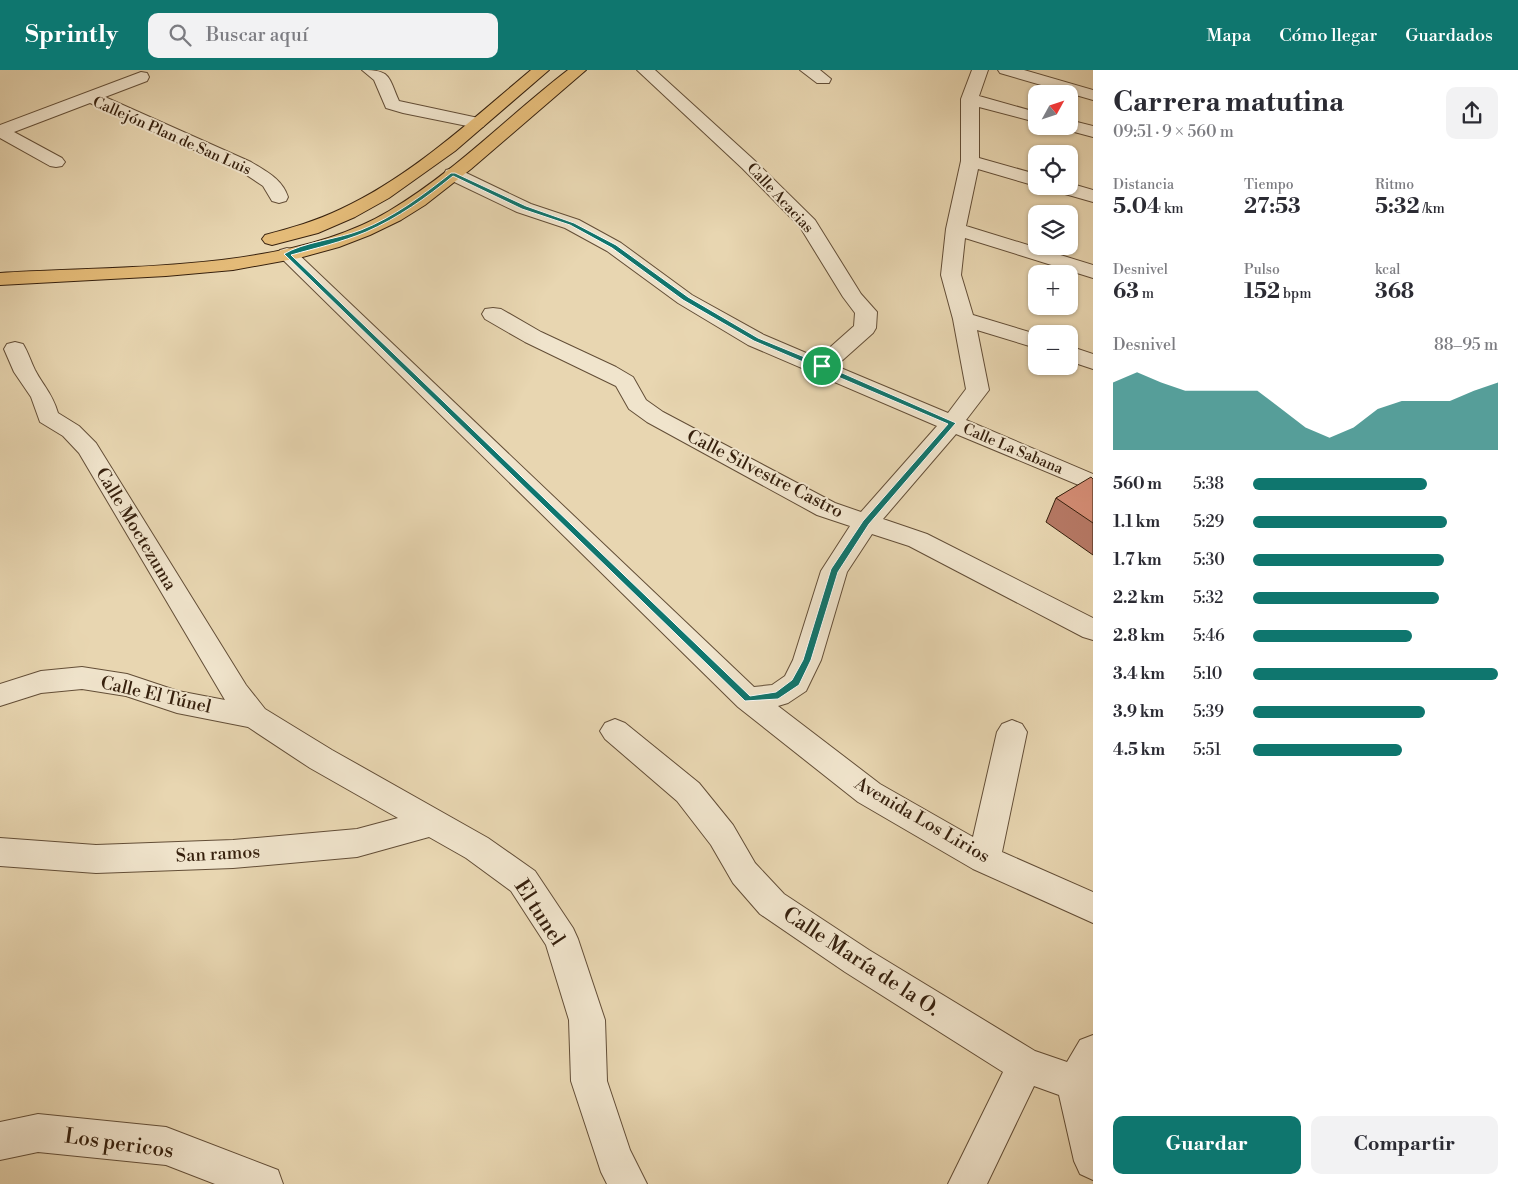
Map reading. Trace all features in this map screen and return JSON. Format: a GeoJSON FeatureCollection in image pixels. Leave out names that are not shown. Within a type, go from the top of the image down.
{"type":"FeatureCollection","features":[{"type":"Feature","properties":{"kind":"main road"},"geometry":{"type":"LineString","coordinates":[[10,260],[187,254],[296,233],[324,224],[365,206],[427,164],[540,70]]}},
{"type":"Feature","properties":{"kind":"main road"},"geometry":{"type":"LineString","coordinates":[[0,279],[208,268],[287,254],[362,232],[426,195],[578,70]]}},
{"type":"Feature","properties":{"kind":"street"},"geometry":{"type":"LineString","coordinates":[[370,70],[381,78],[392,104],[403,108],[477,123]]}},
{"type":"Feature","properties":{"kind":"street","name":"Calle Acacias"},"geometry":{"type":"LineString","coordinates":[[645,70],[748,164],[808,224],[854,297],[866,312],[865,328],[822,366]]}},
{"type":"Feature","properties":{"kind":"street"},"geometry":{"type":"LineString","coordinates":[[808,70],[823,79]]}},
{"type":"Feature","properties":{"kind":"street"},"geometry":{"type":"LineString","coordinates":[[748,699],[778,695],[796,683],[807,660],[834,571],[866,523],[978,390],[964,319],[951,275],[956,229],[970,161],[970,99],[980,70]]}},
{"type":"Feature","properties":{"kind":"street"},"geometry":{"type":"LineString","coordinates":[[1006,70],[1093,95]]}},
{"type":"Feature","properties":{"kind":"street"},"geometry":{"type":"LineString","coordinates":[[91,97],[141,78]]}},
{"type":"Feature","properties":{"kind":"street","name":"Callejón Plan de San Luis"},"geometry":{"type":"LineString","coordinates":[[0,131],[91,97],[245,166],[278,189],[279,197]]}},
{"type":"Feature","properties":{"kind":"street"},"geometry":{"type":"LineString","coordinates":[[970,99],[1028,115]]}},
{"type":"Feature","properties":{"kind":"street"},"geometry":{"type":"LineString","coordinates":[[1078,128],[1093,132]]}},
{"type":"Feature","properties":{"kind":"street"},"geometry":{"type":"LineString","coordinates":[[0,131],[56,162]]}},
{"type":"Feature","properties":{"kind":"street"},"geometry":{"type":"LineString","coordinates":[[970,161],[1028,178]]}},
{"type":"Feature","properties":{"kind":"street","name":"Calle La Sabana"},"geometry":{"type":"LineString","coordinates":[[453,174],[524,208],[572,224],[614,247],[686,299],[756,340],[822,366],[1093,483]]}},
{"type":"Feature","properties":{"kind":"street"},"geometry":{"type":"LineString","coordinates":[[1078,192],[1093,196]]}},
{"type":"Feature","properties":{"kind":"street"},"geometry":{"type":"LineString","coordinates":[[956,229],[1093,272]]}},
{"type":"Feature","properties":{"kind":"street","name":"Avenida Los Lirios"},"geometry":{"type":"LineString","coordinates":[[287,254],[748,699],[869,793],[984,858],[1093,908]]}},
{"type":"Feature","properties":{"kind":"street","name":"Calle Silvestre Castro"},"geometry":{"type":"LineString","coordinates":[[493,314],[533,337],[625,382],[638,404],[655,418],[826,509],[918,540],[1093,630]]}},
{"type":"Feature","properties":{"kind":"street"},"geometry":{"type":"LineString","coordinates":[[964,319],[1028,339]]}},
{"type":"Feature","properties":{"kind":"street","name":"Calle Moctezuma"},"geometry":{"type":"LineString","coordinates":[[15,349],[25,372],[42,397],[48,417],[71,431],[88,448],[236,693],[254,717]]}},
{"type":"Feature","properties":{"kind":"street"},"geometry":{"type":"LineString","coordinates":[[1078,356],[1093,362]]}},
{"type":"Feature","properties":{"kind":"street","name":"Calle El Túnel"},"geometry":{"type":"LineString","coordinates":[[0,695],[41,682],[82,678],[127,685],[177,702],[254,717]]}},
{"type":"Feature","properties":{"kind":"street","name":"El tunel"},"geometry":{"type":"LineString","coordinates":[[254,717],[321,760],[434,822],[477,848],[523,880],[561,939],[587,1020],[589,1081],[614,1159],[628,1184]]}},
{"type":"Feature","properties":{"kind":"street","name":"Calle María de la O."},"geometry":{"type":"LineString","coordinates":[[615,731],[688,792],[722,835],[744,873],[772,904],[873,971],[1026,1065],[1075,1083]]}},
{"type":"Feature","properties":{"kind":"street"},"geometry":{"type":"LineString","coordinates":[[984,858],[1012,732]]}},
{"type":"Feature","properties":{"kind":"street","name":"San ramos"},"geometry":{"type":"LineString","coordinates":[[0,852],[96,859],[233,854],[357,842],[434,822]]}},
{"type":"Feature","properties":{"kind":"street"},"geometry":{"type":"LineString","coordinates":[[1093,1052],[1075,1083],[1093,1161]]}},
{"type":"Feature","properties":{"kind":"street"},"geometry":{"type":"LineString","coordinates":[[967,1184],[1026,1065]]}},
{"type":"Feature","properties":{"kind":"street","name":"Los pericos"},"geometry":{"type":"LineString","coordinates":[[0,1141],[38,1133],[166,1146],[264,1184]]}},
{"type":"Feature","properties":{"kind":"building"},"geometry":{"type":"Polygon","coordinates":[[[1091,477],[1093,479],[1093,523],[1056,498],[1091,477]]]}},
{"type":"Feature","properties":{"kind":"route"},"geometry":{"type":"LineString","coordinates":[[453,174],[524,208],[572,224],[614,247],[686,299],[756,340],[822,366],[952,423],[866,523],[834,571],[807,660],[796,683],[778,695],[748,699],[287,254],[324,245],[362,232],[426,195],[453,174]]}}]}
